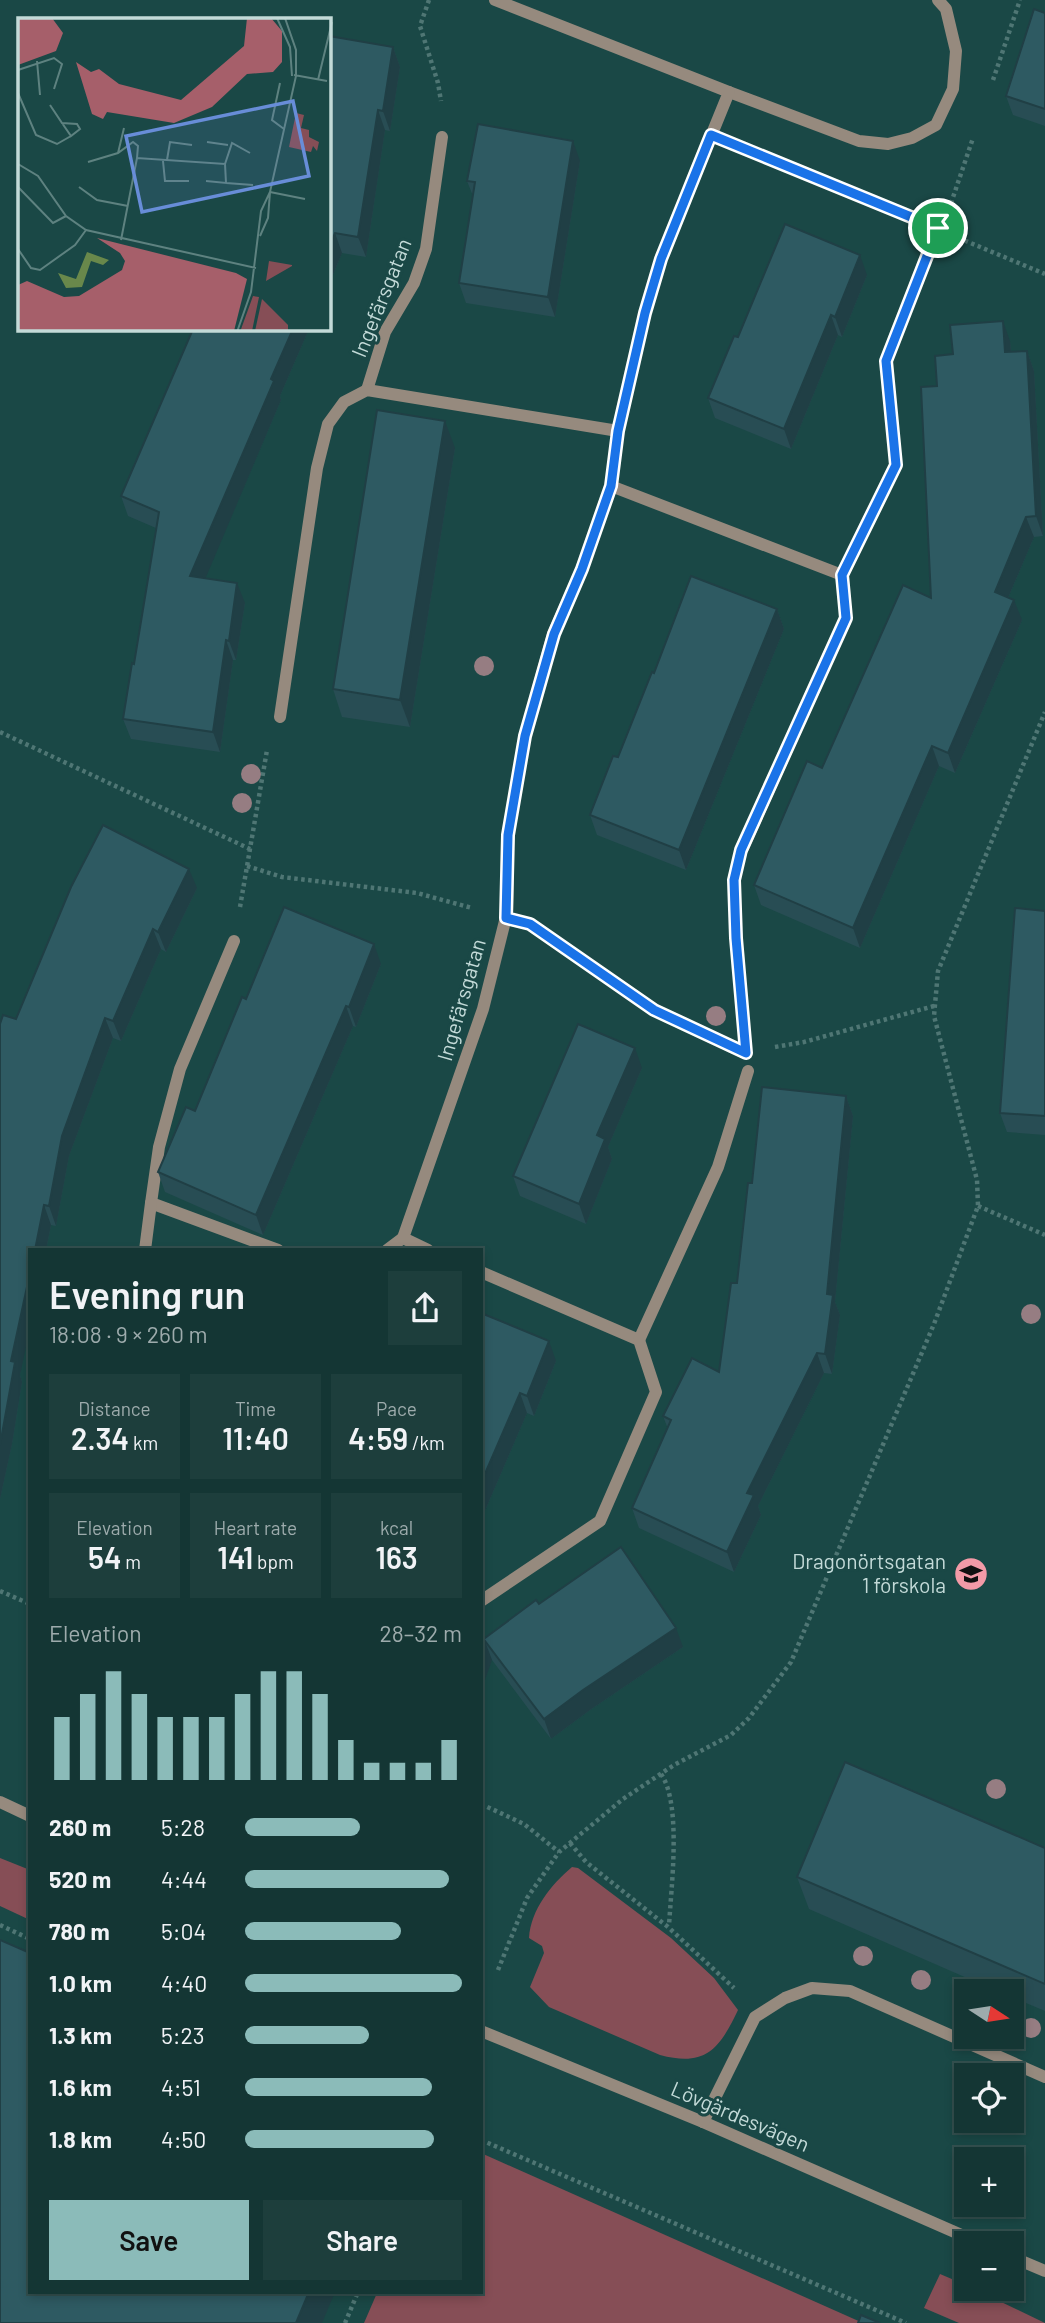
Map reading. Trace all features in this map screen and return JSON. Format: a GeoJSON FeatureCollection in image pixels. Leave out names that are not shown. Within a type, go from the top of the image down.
{"type":"FeatureCollection","features":[{"type":"Feature","properties":{"kind":"street"},"geometry":{"type":"LineString","coordinates":[[495,0],[859,141],[888,144],[912,138],[936,125],[953,89],[956,51],[946,9],[938,0]]}},
{"type":"Feature","properties":{"kind":"street","name":"Ingefärsgatan"},"geometry":{"type":"LineString","coordinates":[[403,1238],[483,1009],[506,918],[508,835],[525,736],[554,634],[582,569],[611,486],[618,431],[645,313],[661,259],[729,92]]}},
{"type":"Feature","properties":{"kind":"street","name":"Ingefärsgatan"},"geometry":{"type":"LineString","coordinates":[[367,390],[385,332],[414,283],[426,249],[442,137]]}},
{"type":"Feature","properties":{"kind":"street"},"geometry":{"type":"LineString","coordinates":[[741,850],[846,618],[842,575],[896,465],[886,361]]}},
{"type":"Feature","properties":{"kind":"street","name":"Ingefärsgatan"},"geometry":{"type":"LineString","coordinates":[[281,717],[317,468],[328,424],[344,402],[367,390],[618,431]]}},
{"type":"Feature","properties":{"kind":"street"},"geometry":{"type":"LineString","coordinates":[[611,486],[842,575]]}},
{"type":"Feature","properties":{"kind":"street"},"geometry":{"type":"LineString","coordinates":[[145,1248],[159,1147],[180,1069],[234,941]]}},
{"type":"Feature","properties":{"kind":"street"},"geometry":{"type":"LineString","coordinates":[[483,1600],[600,1521],[656,1392],[639,1340],[718,1167],[748,1071]]}},
{"type":"Feature","properties":{"kind":"street"},"geometry":{"type":"LineString","coordinates":[[151,1203],[273,1248]]}},
{"type":"Feature","properties":{"kind":"street"},"geometry":{"type":"LineString","coordinates":[[390,1248],[403,1238],[424,1248]]}},
{"type":"Feature","properties":{"kind":"street"},"geometry":{"type":"LineString","coordinates":[[483,1273],[639,1340]]}},
{"type":"Feature","properties":{"kind":"street"},"geometry":{"type":"LineString","coordinates":[[0,1802],[28,1815]]}},
{"type":"Feature","properties":{"kind":"street"},"geometry":{"type":"LineString","coordinates":[[704,2122],[755,2017],[785,1998],[812,1988],[850,1991],[1045,2077]]}},
{"type":"Feature","properties":{"kind":"street","name":"Lövgärdesvägen"},"geometry":{"type":"LineString","coordinates":[[483,2032],[704,2122],[954,2232]]}},
{"type":"Feature","properties":{"kind":"street"},"geometry":{"type":"LineString","coordinates":[[1024,2262],[1045,2271]]}},
{"type":"Feature","properties":{"kind":"path"},"geometry":{"type":"LineString","coordinates":[[429,0],[420,26],[438,83],[442,107],[442,137]]}},
{"type":"Feature","properties":{"kind":"path"},"geometry":{"type":"LineString","coordinates":[[711,135],[1045,274]]}},
{"type":"Feature","properties":{"kind":"path"},"geometry":{"type":"LineString","coordinates":[[886,361],[938,228]]}},
{"type":"Feature","properties":{"kind":"path"},"geometry":{"type":"LineString","coordinates":[[498,1970],[527,1898],[559,1852],[623,1799],[661,1774],[731,1735],[749,1718],[791,1662],[929,1336],[978,1206],[977,1180],[934,1016],[937,971],[1045,712]]}},
{"type":"Feature","properties":{"kind":"path"},"geometry":{"type":"LineString","coordinates":[[234,941],[266,754],[281,717]]}},
{"type":"Feature","properties":{"kind":"path"},"geometry":{"type":"LineString","coordinates":[[0,732],[250,849]]}},
{"type":"Feature","properties":{"kind":"path"},"geometry":{"type":"LineString","coordinates":[[741,850],[734,880],[736,938],[748,1071]]}},
{"type":"Feature","properties":{"kind":"path"},"geometry":{"type":"LineString","coordinates":[[247,866],[282,877],[417,893],[530,924],[654,1010],[746,1053],[804,1042],[934,1006]]}},
{"type":"Feature","properties":{"kind":"path"},"geometry":{"type":"LineString","coordinates":[[978,1206],[1045,1235]]}},
{"type":"Feature","properties":{"kind":"path"},"geometry":{"type":"LineString","coordinates":[[0,1591],[28,1603]]}},
{"type":"Feature","properties":{"kind":"path"},"geometry":{"type":"LineString","coordinates":[[661,1774],[667,1782],[673,1809],[668,1927]]}},
{"type":"Feature","properties":{"kind":"path"},"geometry":{"type":"LineString","coordinates":[[483,1805],[524,1824],[559,1852]]}},
{"type":"Feature","properties":{"kind":"path"},"geometry":{"type":"LineString","coordinates":[[570,1843],[586,1862],[668,1927],[743,1997],[755,2017]]}},
{"type":"Feature","properties":{"kind":"path"},"geometry":{"type":"LineString","coordinates":[[0,1925],[28,1938]]}},
{"type":"Feature","properties":{"kind":"path"},"geometry":{"type":"LineString","coordinates":[[483,2141],[906,2323]]}},
{"type":"Feature","properties":{"kind":"path"},"geometry":{"type":"LineString","coordinates":[[345,2323],[357,2294]]}},
{"type":"Feature","properties":{"kind":"shaded area"},"geometry":{"type":"Polygon","coordinates":[[[0,1858],[28,1869],[28,1919],[0,1906],[0,1858]]]}},
{"type":"Feature","properties":{"kind":"shaded area"},"geometry":{"type":"Polygon","coordinates":[[[572,1867],[578,1868],[671,1938],[714,1978],[738,2010],[724,2036],[709,2052],[688,2059],[660,2055],[549,2007],[530,1987],[544,1953],[542,1946],[529,1938],[534,1917],[550,1890],[572,1867]]]}},
{"type":"Feature","properties":{"kind":"shaded area"},"geometry":{"type":"Polygon","coordinates":[[[483,2154],[863,2323],[364,2323],[377,2294],[483,2294],[483,2154]]]}},
{"type":"Feature","properties":{"kind":"shaded area"},"geometry":{"type":"Polygon","coordinates":[[[940,2274],[954,2280],[954,2301],[999,2301],[1045,2323],[959,2323],[924,2308],[940,2274]]]}},
{"type":"Feature","properties":{"kind":"building"},"geometry":{"type":"Polygon","coordinates":[[[1034,9],[1045,13],[1045,109],[1006,96],[1034,9]]]}},
{"type":"Feature","properties":{"kind":"building"},"geometry":{"type":"Polygon","coordinates":[[[331,36],[393,47],[383,111],[378,110],[358,237],[335,233],[331,242],[331,36]]]}},
{"type":"Feature","properties":{"kind":"building"},"geometry":{"type":"Polygon","coordinates":[[[478,124],[573,141],[548,297],[459,283],[475,182],[467,181],[478,124]]]}},
{"type":"Feature","properties":{"kind":"building"},"geometry":{"type":"Polygon","coordinates":[[[785,224],[860,255],[835,317],[831,315],[784,429],[708,398],[734,336],[738,337],[785,224]]]}},
{"type":"Feature","properties":{"kind":"building"},"geometry":{"type":"Polygon","coordinates":[[[1003,321],[1005,352],[1027,351],[1036,516],[1026,517],[995,592],[1014,600],[948,753],[932,746],[853,928],[754,885],[807,761],[822,768],[903,585],[931,598],[921,387],[937,386],[935,356],[953,354],[950,325],[1003,321]]]}},
{"type":"Feature","properties":{"kind":"building"},"geometry":{"type":"Polygon","coordinates":[[[192,331],[292,331],[271,379],[274,381],[190,576],[237,583],[213,732],[123,719],[159,512],[121,496],[192,331]]]}},
{"type":"Feature","properties":{"kind":"building"},"geometry":{"type":"Polygon","coordinates":[[[377,410],[445,421],[400,700],[333,689],[377,410]]]}},
{"type":"Feature","properties":{"kind":"building"},"geometry":{"type":"Polygon","coordinates":[[[691,576],[777,609],[679,850],[590,815],[613,756],[618,757],[652,672],[654,673],[691,576]]]}},
{"type":"Feature","properties":{"kind":"building"},"geometry":{"type":"Polygon","coordinates":[[[103,825],[189,869],[158,932],[153,929],[113,1021],[105,1018],[62,1136],[49,1206],[44,1205],[35,1248],[28,1248],[28,1282],[11,1361],[15,1362],[0,1445],[0,1024],[3,1015],[16,1019],[71,887],[103,825]]]}},
{"type":"Feature","properties":{"kind":"building"},"geometry":{"type":"Polygon","coordinates":[[[284,907],[374,944],[349,1007],[346,1006],[256,1215],[158,1172],[186,1107],[195,1111],[242,997],[246,999],[284,907]]]}},
{"type":"Feature","properties":{"kind":"building"},"geometry":{"type":"Polygon","coordinates":[[[1015,908],[1045,911],[1045,1116],[1000,1113],[1015,908]]]}},
{"type":"Feature","properties":{"kind":"building"},"geometry":{"type":"Polygon","coordinates":[[[578,1024],[635,1048],[597,1135],[605,1139],[579,1204],[513,1176],[578,1024]]]}},
{"type":"Feature","properties":{"kind":"building"},"geometry":{"type":"Polygon","coordinates":[[[762,1087],[846,1096],[827,1294],[833,1295],[825,1354],[817,1353],[747,1493],[754,1495],[727,1552],[632,1508],[671,1420],[663,1416],[692,1358],[719,1372],[731,1283],[737,1283],[748,1183],[752,1183],[762,1087]]]}},
{"type":"Feature","properties":{"kind":"building"},"geometry":{"type":"Polygon","coordinates":[[[483,1314],[549,1341],[527,1396],[520,1393],[483,1478],[483,1314]]]}},
{"type":"Feature","properties":{"kind":"building"},"geometry":{"type":"Polygon","coordinates":[[[621,1547],[676,1628],[544,1719],[485,1641],[483,1646],[483,1640],[536,1600],[539,1604],[621,1547]]]}},
{"type":"Feature","properties":{"kind":"building"},"geometry":{"type":"Polygon","coordinates":[[[845,1762],[1045,1848],[1045,1984],[797,1877],[845,1762]]]}},
{"type":"Feature","properties":{"kind":"building"},"geometry":{"type":"Polygon","coordinates":[[[0,1940],[28,1952],[28,2294],[308,2294],[296,2323],[0,2323],[0,1940]]]}},
{"type":"Feature","properties":{"kind":"building"},"geometry":{"type":"Polygon","coordinates":[[[861,2315],[880,2323],[858,2323],[861,2315]]]}},
{"type":"Feature","properties":{"kind":"place","name":"Dragonörtsgatan 1 förskola"},"geometry":{"type":"Point","coordinates":[971,1574]}},
{"type":"Feature","properties":{"kind":"route"},"geometry":{"type":"LineString","coordinates":[[711,135],[938,228],[886,361],[896,465],[842,575],[846,618],[741,850],[734,880],[746,1053],[654,1010],[530,924],[506,918],[508,835],[525,736],[554,634],[582,569],[611,486],[618,431],[645,313],[661,259],[711,135]]}}]}
